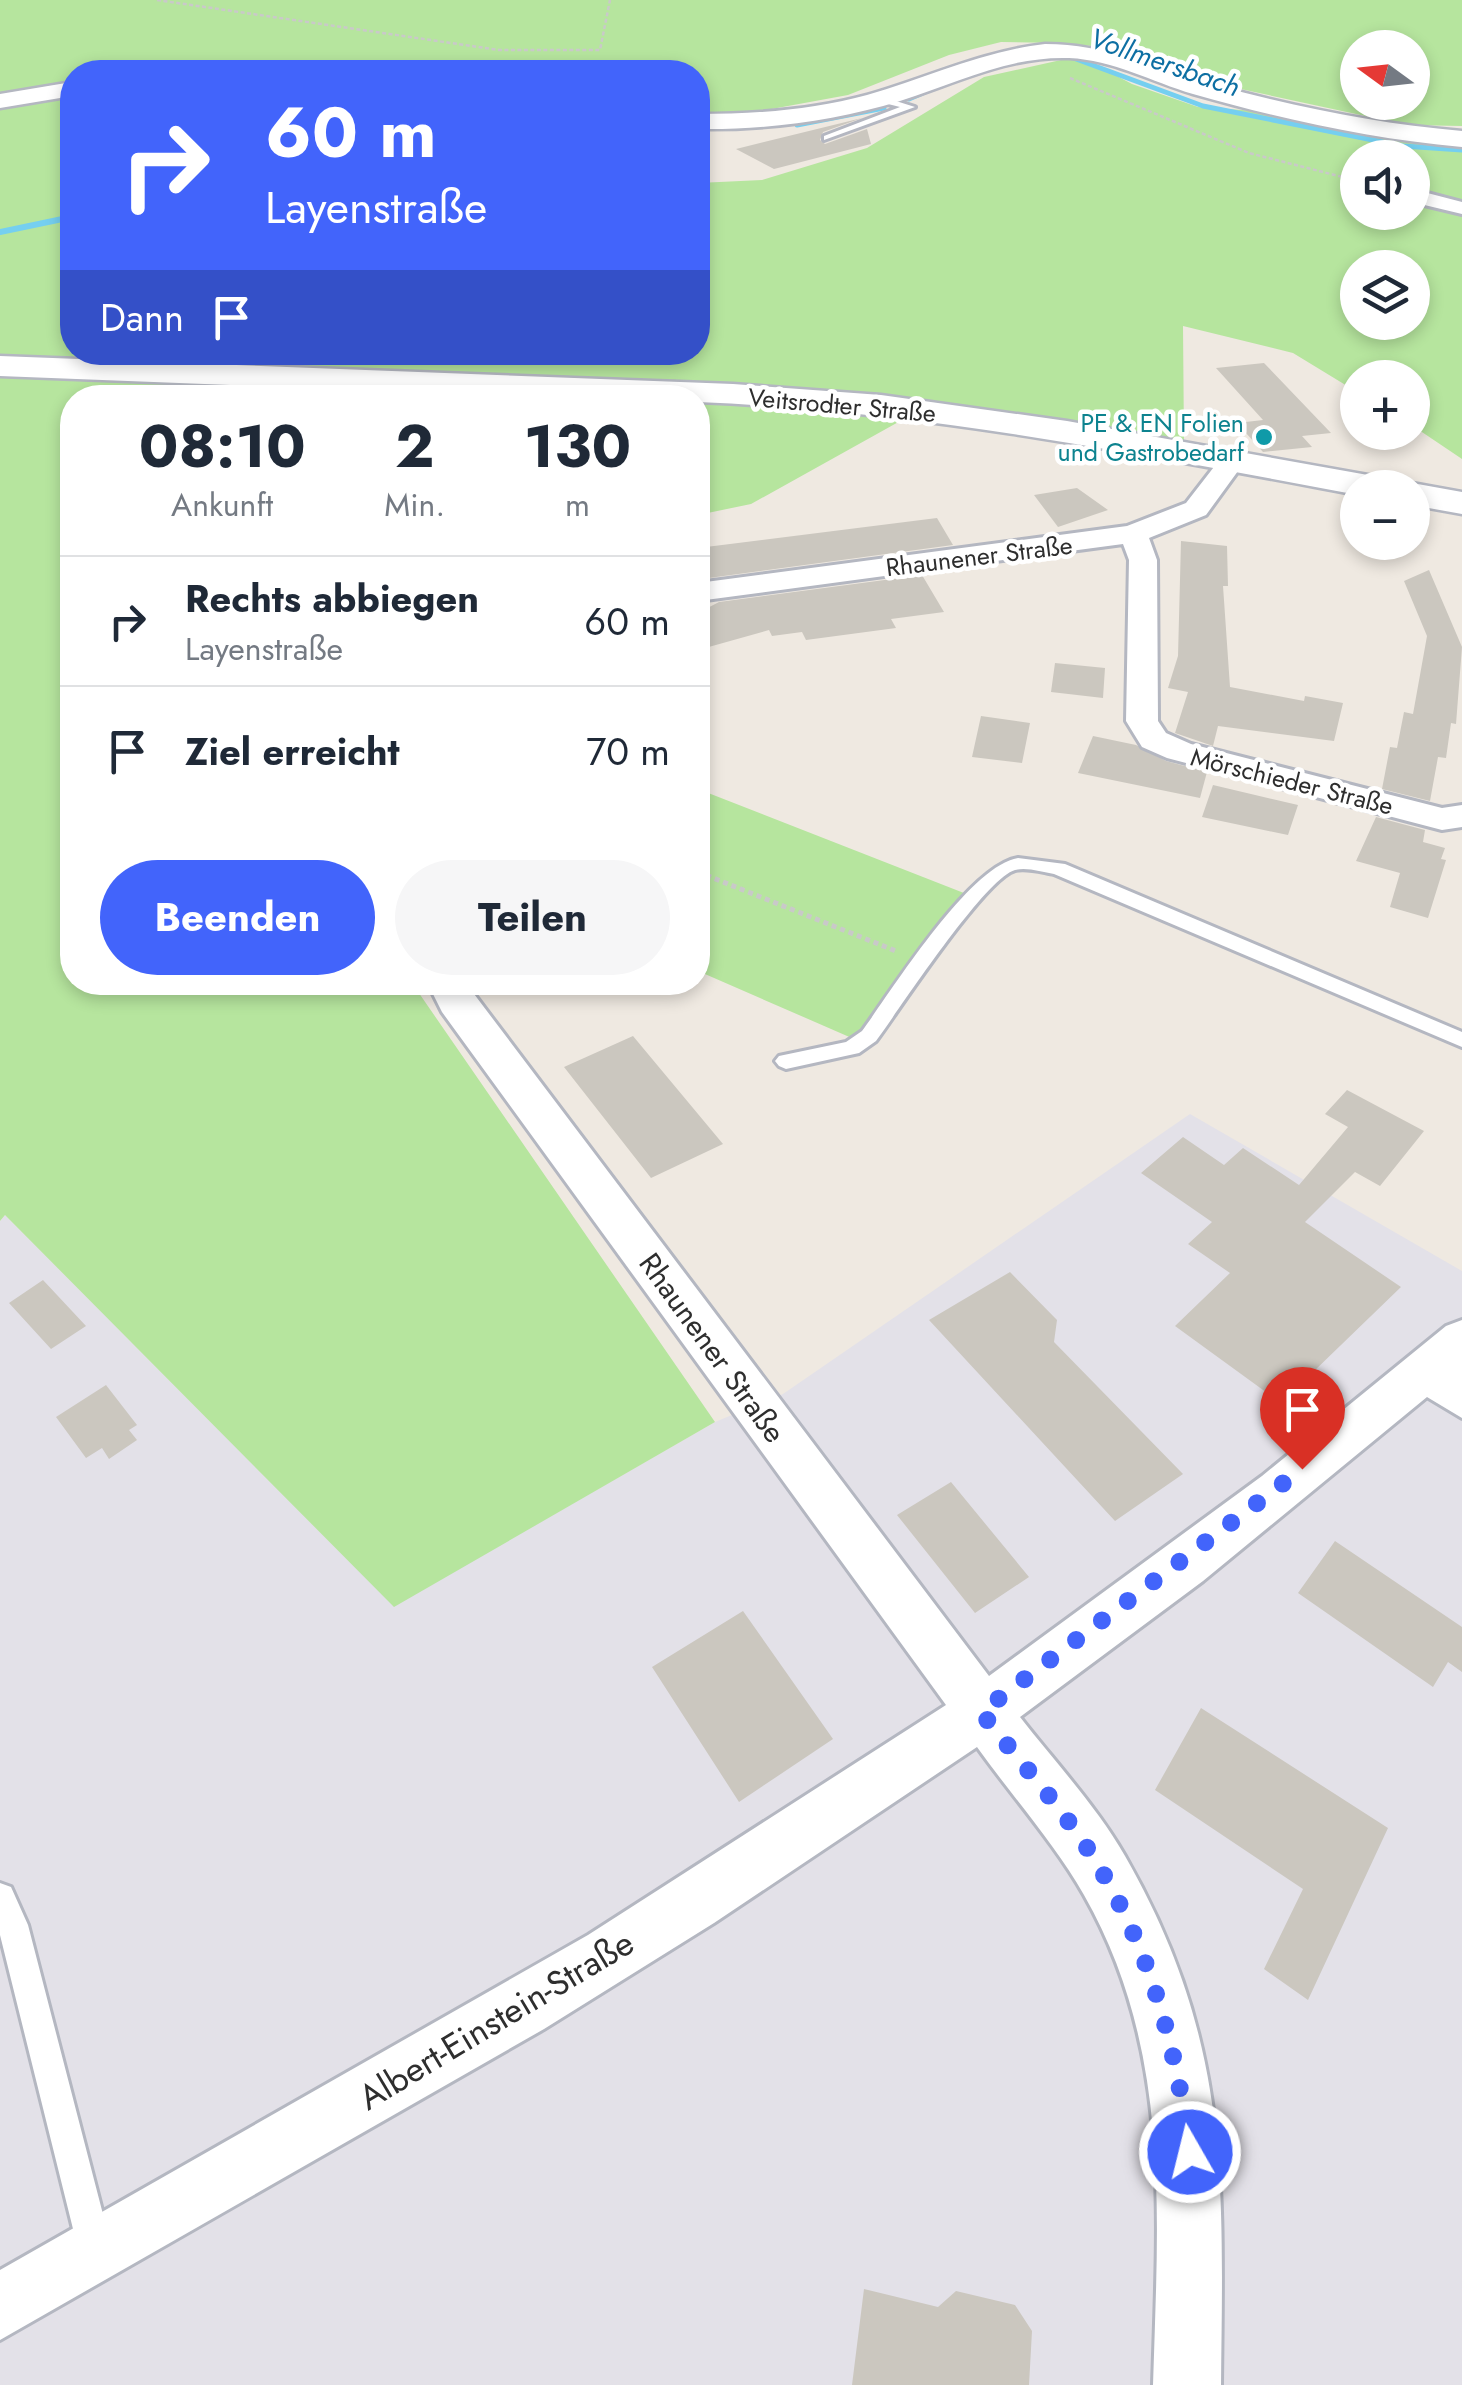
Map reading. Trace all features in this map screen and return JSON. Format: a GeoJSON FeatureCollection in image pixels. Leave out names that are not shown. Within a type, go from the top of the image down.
{"type":"FeatureCollection","features":[{"type":"Feature","properties":{"kind":"street"},"geometry":{"type":"LineString","coordinates":[[710,121],[781,118],[880,99],[971,64],[1014,54],[1094,53],[1260,103],[1396,132],[1462,139]]}},
{"type":"Feature","properties":{"kind":"street"},"geometry":{"type":"LineString","coordinates":[[0,101],[60,91]]}},
{"type":"Feature","properties":{"kind":"street"},"geometry":{"type":"LineString","coordinates":[[1430,200],[1462,208]]}},
{"type":"Feature","properties":{"kind":"street","name":"Veitsrodter Straße"},"geometry":{"type":"LineString","coordinates":[[0,366],[502,385]]}},
{"type":"Feature","properties":{"kind":"street","name":"Veitsrodter Straße"},"geometry":{"type":"LineString","coordinates":[[710,393],[881,405],[1234,460],[1340,481]]}},
{"type":"Feature","properties":{"kind":"street","name":"Rhaunener Straße"},"geometry":{"type":"LineString","coordinates":[[710,590],[1133,534],[1196,509],[1234,460]]}},
{"type":"Feature","properties":{"kind":"street"},"geometry":{"type":"LineString","coordinates":[[1430,497],[1462,503]]}},
{"type":"Feature","properties":{"kind":"street","name":"Mörschieder Straße"},"geometry":{"type":"LineString","coordinates":[[1133,534],[1142,560],[1142,721],[1154,740],[1179,752],[1442,820],[1462,816]]}},
{"type":"Feature","properties":{"kind":"street","name":"Rhaunener Straße"},"geometry":{"type":"LineString","coordinates":[[456,995],[1104,1874],[1148,1964],[1178,2066],[1190,2152],[1187,2385]]}},
{"type":"Feature","properties":{"kind":"street","name":"Albert-Einstein-Straße"},"geometry":{"type":"LineString","coordinates":[[0,2308],[693,1904],[981,1712],[1450,1369]]}},
{"type":"Feature","properties":{"kind":"lane"},"geometry":{"type":"LineString","coordinates":[[828,138],[910,107],[880,99]]}},
{"type":"Feature","properties":{"kind":"lane"},"geometry":{"type":"LineString","coordinates":[[786,1061],[852,1048],[869,1036],[1004,867],[1058,868],[1462,1040]]}},
{"type":"Feature","properties":{"kind":"lane"},"geometry":{"type":"LineString","coordinates":[[0,1898],[12,1924],[96,2252]]}},
{"type":"Feature","properties":{"kind":"path"},"geometry":{"type":"LineString","coordinates":[[157,0],[499,50],[600,50],[610,0]]}},
{"type":"Feature","properties":{"kind":"path"},"geometry":{"type":"LineString","coordinates":[[1014,54],[1250,153],[1340,176]]}},
{"type":"Feature","properties":{"kind":"path"},"geometry":{"type":"LineString","coordinates":[[710,877],[925,962]]}},
{"type":"Feature","properties":{"kind":"shaded area"},"geometry":{"type":"Polygon","coordinates":[[[1190,1114],[1462,1271],[1462,2385],[0,2385],[0,1221],[5,1215],[394,1606],[715,1422],[783,1394],[1190,1114]]]}},
{"type":"Feature","properties":{"kind":"green space"},"geometry":{"type":"Polygon","coordinates":[[[0,0],[1462,0],[1462,126],[1407,125],[1384,120],[1430,120],[1430,30],[1340,30],[1340,111],[1194,79],[1112,48],[1061,43],[1001,42],[949,55],[848,95],[760,111],[710,113],[710,60],[60,60],[60,82],[0,93],[0,0]]]}},
{"type":"Feature","properties":{"kind":"green space"},"geometry":{"type":"Polygon","coordinates":[[[1079,56],[1132,84],[1198,107],[1286,113],[1462,144],[1462,459],[1430,437],[1430,360],[1340,360],[1340,382],[1293,353],[1183,326],[1184,444],[911,415],[751,504],[710,513],[710,385],[60,385],[60,995],[420,995],[715,1422],[394,1607],[5,1215],[0,1221],[0,374],[549,379],[200,365],[710,365],[710,182],[762,180],[867,148],[984,77],[1079,56]]]}},
{"type":"Feature","properties":{"kind":"green space"},"geometry":{"type":"Polygon","coordinates":[[[60,97],[60,359],[0,357],[0,107],[60,97]]]}},
{"type":"Feature","properties":{"kind":"green space"},"geometry":{"type":"Polygon","coordinates":[[[710,794],[969,895],[854,1039],[710,976],[710,794]]]}},
{"type":"Feature","properties":{"kind":"building"},"geometry":{"type":"Polygon","coordinates":[[[862,118],[823,132],[820,140],[825,144],[867,129],[871,144],[774,169],[736,149],[862,118]]]}},
{"type":"Feature","properties":{"kind":"building"},"geometry":{"type":"Polygon","coordinates":[[[1264,363],[1331,433],[1302,436],[1312,447],[1263,452],[1237,423],[1263,420],[1216,368],[1264,363]]]}},
{"type":"Feature","properties":{"kind":"building"},"geometry":{"type":"Polygon","coordinates":[[[1077,488],[1108,510],[1058,527],[1034,495],[1077,488]]]}},
{"type":"Feature","properties":{"kind":"building"},"geometry":{"type":"Polygon","coordinates":[[[937,518],[953,545],[710,578],[710,546],[937,518]]]}},
{"type":"Feature","properties":{"kind":"building"},"geometry":{"type":"Polygon","coordinates":[[[1181,541],[1227,546],[1228,586],[1223,586],[1230,687],[1304,701],[1305,696],[1343,703],[1334,741],[1218,726],[1213,746],[1175,733],[1188,692],[1168,688],[1178,656],[1181,541]]]}},
{"type":"Feature","properties":{"kind":"building"},"geometry":{"type":"Polygon","coordinates":[[[1429,570],[1462,647],[1456,724],[1451,723],[1446,758],[1438,757],[1430,801],[1382,789],[1390,747],[1397,748],[1404,712],[1413,714],[1427,636],[1404,581],[1429,570]]]}},
{"type":"Feature","properties":{"kind":"building"},"geometry":{"type":"Polygon","coordinates":[[[922,575],[944,612],[891,619],[896,628],[806,640],[802,632],[772,636],[769,630],[710,647],[710,607],[719,602],[922,575]]]}},
{"type":"Feature","properties":{"kind":"building"},"geometry":{"type":"Polygon","coordinates":[[[1055,663],[1105,668],[1103,698],[1051,692],[1055,663]]]}},
{"type":"Feature","properties":{"kind":"building"},"geometry":{"type":"Polygon","coordinates":[[[981,716],[1030,723],[1022,763],[972,757],[981,716]]]}},
{"type":"Feature","properties":{"kind":"building"},"geometry":{"type":"Polygon","coordinates":[[[1093,736],[1136,745],[1166,761],[1207,772],[1200,798],[1078,773],[1093,736]]]}},
{"type":"Feature","properties":{"kind":"building"},"geometry":{"type":"Polygon","coordinates":[[[1213,785],[1298,805],[1288,835],[1202,817],[1213,785]]]}},
{"type":"Feature","properties":{"kind":"building"},"geometry":{"type":"Polygon","coordinates":[[[1376,817],[1425,830],[1423,842],[1445,848],[1441,859],[1446,860],[1428,918],[1390,907],[1400,873],[1356,861],[1376,817]]]}},
{"type":"Feature","properties":{"kind":"building"},"geometry":{"type":"Polygon","coordinates":[[[633,1036],[723,1144],[651,1178],[564,1067],[633,1036]]]}},
{"type":"Feature","properties":{"kind":"building"},"geometry":{"type":"Polygon","coordinates":[[[1347,1090],[1424,1131],[1380,1186],[1355,1172],[1305,1222],[1401,1287],[1281,1403],[1175,1326],[1230,1273],[1188,1244],[1212,1222],[1141,1173],[1183,1137],[1224,1165],[1243,1148],[1299,1185],[1348,1127],[1325,1114],[1347,1090]]]}},
{"type":"Feature","properties":{"kind":"building"},"geometry":{"type":"Polygon","coordinates":[[[1010,1272],[1057,1320],[1054,1342],[1183,1474],[1115,1521],[929,1320],[1010,1272]]]}},
{"type":"Feature","properties":{"kind":"building"},"geometry":{"type":"Polygon","coordinates":[[[43,1280],[86,1326],[51,1349],[9,1303],[43,1280]]]}},
{"type":"Feature","properties":{"kind":"building"},"geometry":{"type":"Polygon","coordinates":[[[106,1385],[137,1425],[129,1430],[137,1440],[109,1459],[102,1448],[86,1458],[56,1417],[106,1385]]]}},
{"type":"Feature","properties":{"kind":"building"},"geometry":{"type":"Polygon","coordinates":[[[951,1482],[1029,1577],[975,1613],[897,1515],[951,1482]]]}},
{"type":"Feature","properties":{"kind":"building"},"geometry":{"type":"Polygon","coordinates":[[[1335,1541],[1462,1627],[1462,1672],[1448,1662],[1433,1687],[1298,1593],[1335,1541]]]}},
{"type":"Feature","properties":{"kind":"building"},"geometry":{"type":"Polygon","coordinates":[[[743,1611],[833,1739],[739,1802],[652,1667],[743,1611]]]}},
{"type":"Feature","properties":{"kind":"building"},"geometry":{"type":"Polygon","coordinates":[[[1201,1708],[1388,1828],[1308,2000],[1264,1969],[1303,1889],[1155,1790],[1201,1708]]]}},
{"type":"Feature","properties":{"kind":"building"},"geometry":{"type":"Polygon","coordinates":[[[864,2289],[938,2307],[956,2291],[1015,2305],[1032,2331],[1029,2385],[852,2385],[864,2289]]]}},
{"type":"Feature","properties":{"kind":"waterway","name":"Vollmersbach"},"geometry":{"type":"LineString","coordinates":[[1068,56],[1203,106],[1403,146],[1462,150]]}},
{"type":"Feature","properties":{"kind":"waterway","name":"Vollmersbach"},"geometry":{"type":"LineString","coordinates":[[909,99],[932,89]]}},
{"type":"Feature","properties":{"kind":"waterway","name":"Vollmersbach"},"geometry":{"type":"LineString","coordinates":[[797,125],[884,108]]}},
{"type":"Feature","properties":{"kind":"waterway","name":"Vollmersbach"},"geometry":{"type":"LineString","coordinates":[[0,232],[60,220]]}},
{"type":"Feature","properties":{"kind":"place","name":"PE & EN Folien und Gastrobedarf"},"geometry":{"type":"Point","coordinates":[1264,437]}},
{"type":"Feature","properties":{"kind":"route"},"geometry":{"type":"LineString","coordinates":[[1190,2152],[1178,2066],[1148,1964],[1104,1874],[981,1712],[1210,1544],[1302,1469]]}}]}
